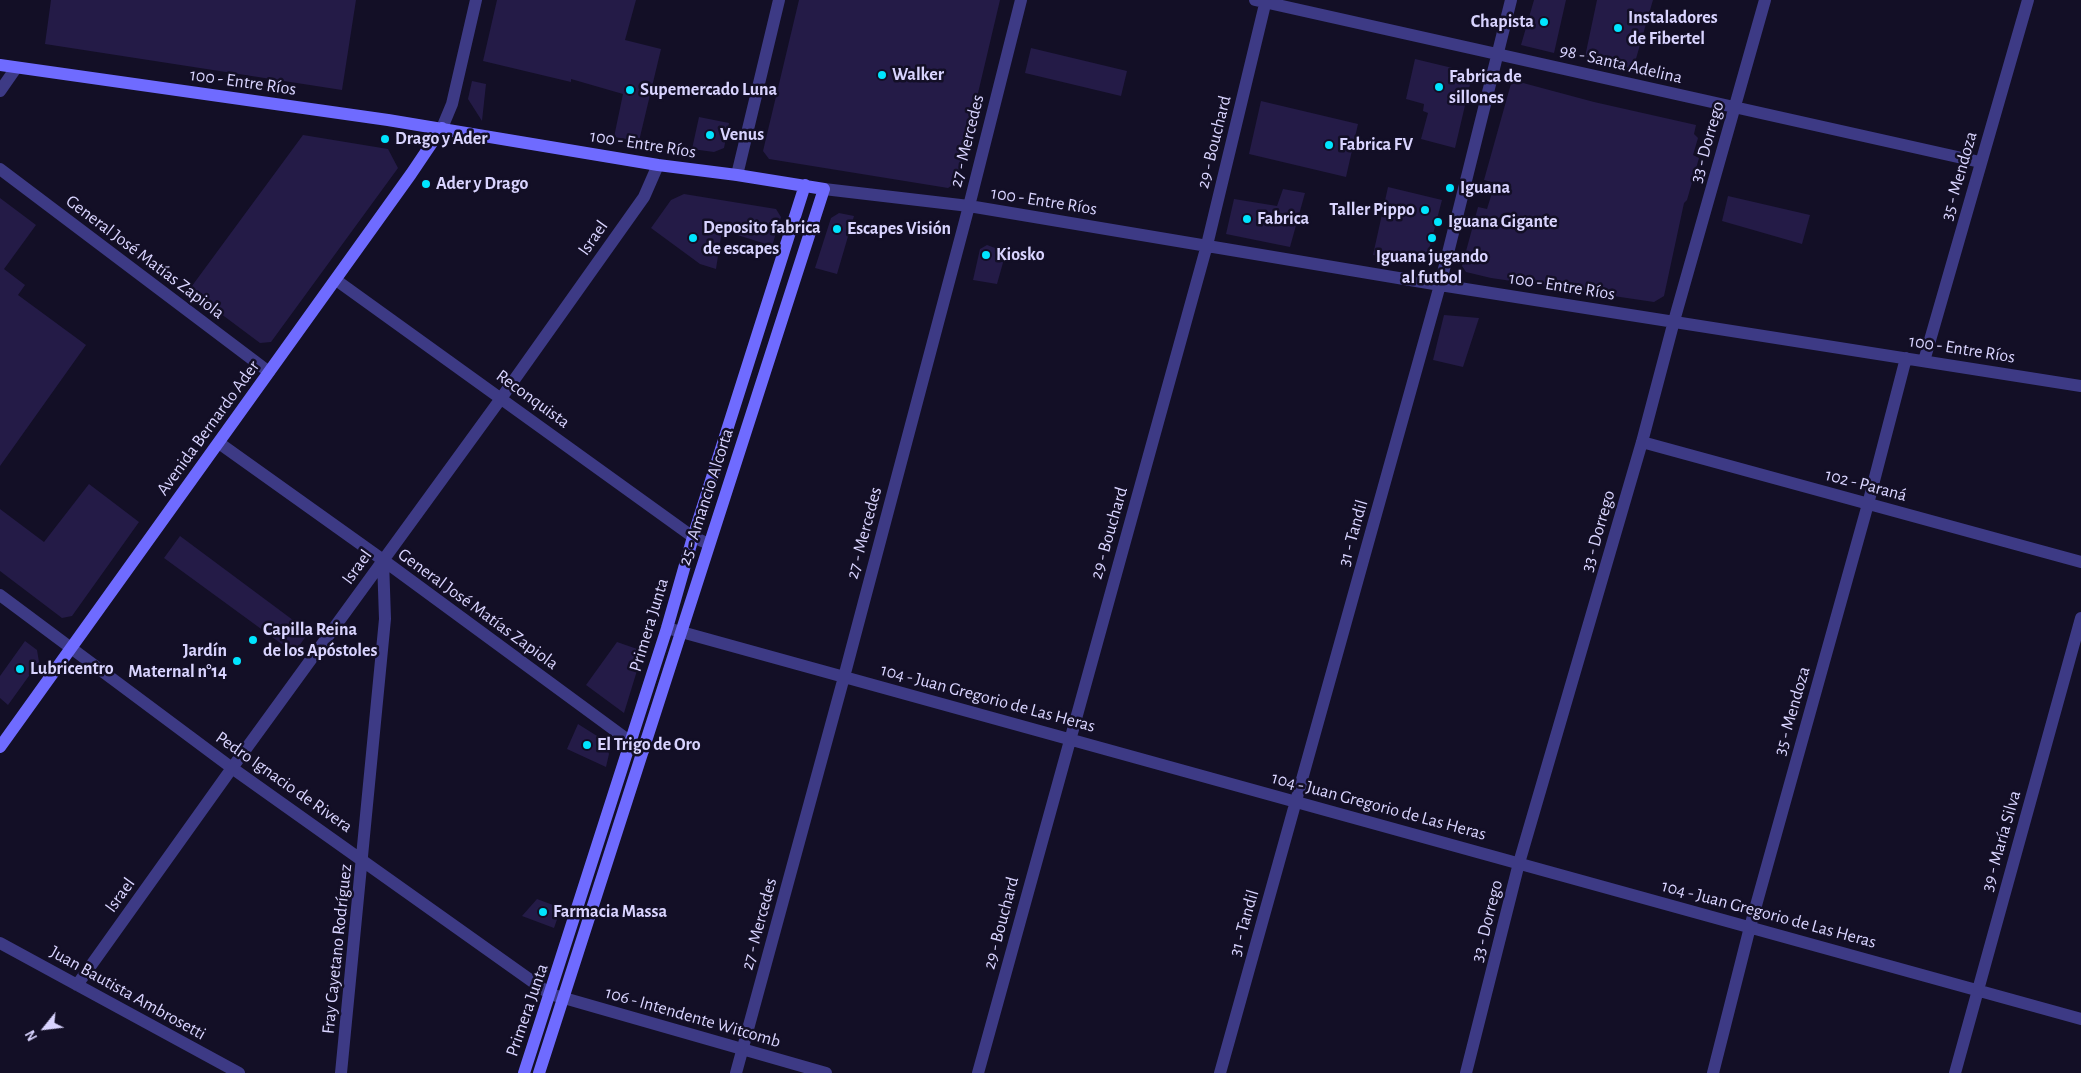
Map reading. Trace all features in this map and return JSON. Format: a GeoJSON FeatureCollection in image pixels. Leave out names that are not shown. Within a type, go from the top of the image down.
{"type":"FeatureCollection","features":[{"type":"Feature","properties":{"kind":"main road","name":"100 - Entre Ríos"},"geometry":{"type":"LineString","coordinates":[[0,65],[442,128],[658,165],[824,189]]}},
{"type":"Feature","properties":{"kind":"main road","name":"Avenida Bernardo Ader"},"geometry":{"type":"LineString","coordinates":[[0,747],[336,280],[442,128]]}},
{"type":"Feature","properties":{"kind":"main road","name":"Primera Junta"},"geometry":{"type":"LineString","coordinates":[[524,1073],[667,628],[693,538],[805,186]]}},
{"type":"Feature","properties":{"kind":"main road","name":"25 - Amancio Alcorta"},"geometry":{"type":"LineString","coordinates":[[539,1073],[824,189]]}},
{"type":"Feature","properties":{"kind":"street"},"geometry":{"type":"LineString","coordinates":[[442,128],[452,104],[476,0]]}},
{"type":"Feature","properties":{"kind":"street"},"geometry":{"type":"LineString","coordinates":[[737,175],[779,0]]}},
{"type":"Feature","properties":{"kind":"street","name":"27 - Mercedes"},"geometry":{"type":"LineString","coordinates":[[736,1073],[844,677],[969,206],[1021,0]]}},
{"type":"Feature","properties":{"kind":"street","name":"31 - Tandil"},"geometry":{"type":"LineString","coordinates":[[1220,1073],[1440,285],[1511,0]]}},
{"type":"Feature","properties":{"kind":"street","name":"33 - Dorrego"},"geometry":{"type":"LineString","coordinates":[[1466,1073],[1519,863],[1642,442],[1674,321],[1765,0]]}},
{"type":"Feature","properties":{"kind":"street","name":"35 - Mendoza"},"geometry":{"type":"LineString","coordinates":[[1924,361],[2028,0]]}},
{"type":"Feature","properties":{"kind":"street","name":"98 - Santa Adelina"},"geometry":{"type":"LineString","coordinates":[[1262,1],[1980,162]]}},
{"type":"Feature","properties":{"kind":"street","name":"29 - Bouchard"},"geometry":{"type":"LineString","coordinates":[[978,1073],[1207,245],[1262,1]]}},
{"type":"Feature","properties":{"kind":"street"},"geometry":{"type":"LineString","coordinates":[[0,90],[16,68]]}},
{"type":"Feature","properties":{"kind":"street","name":"Israel"},"geometry":{"type":"LineString","coordinates":[[77,985],[232,768],[502,398],[644,197],[658,165]]}},
{"type":"Feature","properties":{"kind":"street","name":"General José Matías Zapiola"},"geometry":{"type":"LineString","coordinates":[[0,168],[269,372]]}},
{"type":"Feature","properties":{"kind":"street","name":"100 - Entre Ríos"},"geometry":{"type":"LineString","coordinates":[[824,189],[969,206],[1440,285],[2081,386]]}},
{"type":"Feature","properties":{"kind":"street","name":"Reconquista"},"geometry":{"type":"LineString","coordinates":[[336,280],[502,398],[693,538],[709,544]]}},
{"type":"Feature","properties":{"kind":"street","name":"35 - Mendoza"},"geometry":{"type":"LineString","coordinates":[[1712,1073],[1750,927],[1868,504],[1906,358]]}},
{"type":"Feature","properties":{"kind":"street","name":"102 - Paraná"},"geometry":{"type":"LineString","coordinates":[[1642,442],[2081,562]]}},
{"type":"Feature","properties":{"kind":"street","name":"General José Matías Zapiola"},"geometry":{"type":"LineString","coordinates":[[219,443],[383,560],[643,751]]}},
{"type":"Feature","properties":{"kind":"street","name":"Fray Cayetano Rodríguez"},"geometry":{"type":"LineString","coordinates":[[341,1073],[385,619],[383,560]]}},
{"type":"Feature","properties":{"kind":"street","name":"Pedro Ignacio de Rivera"},"geometry":{"type":"LineString","coordinates":[[0,595],[232,768],[550,994]]}},
{"type":"Feature","properties":{"kind":"street","name":"39 - María Silva"},"geometry":{"type":"LineString","coordinates":[[1955,1073],[2081,618]]}},
{"type":"Feature","properties":{"kind":"street","name":"104 - Juan Gregorio de Las Heras"},"geometry":{"type":"LineString","coordinates":[[667,628],[2081,1019]]}},
{"type":"Feature","properties":{"kind":"street","name":"Juan Bautista Ambrosetti"},"geometry":{"type":"LineString","coordinates":[[0,943],[239,1073]]}},
{"type":"Feature","properties":{"kind":"street","name":"106 - Intendente Witcomb"},"geometry":{"type":"LineString","coordinates":[[550,994],[826,1073]]}},
{"type":"Feature","properties":{"kind":"building"},"geometry":{"type":"Polygon","coordinates":[[[51,0],[356,0],[342,90],[45,44],[51,0]]]}},
{"type":"Feature","properties":{"kind":"building"},"geometry":{"type":"Polygon","coordinates":[[[497,0],[636,0],[625,40],[661,49],[639,141],[614,137],[623,94],[571,79],[571,82],[483,61],[497,0]]]}},
{"type":"Feature","properties":{"kind":"building","name":"Walker"},"geometry":{"type":"Polygon","coordinates":[[[799,0],[1000,0],[957,182],[948,188],[769,159],[763,151],[799,0]]]}},
{"type":"Feature","properties":{"kind":"building","name":"Chapista"},"geometry":{"type":"Polygon","coordinates":[[[1534,0],[1566,0],[1554,53],[1521,45],[1534,0]]]}},
{"type":"Feature","properties":{"kind":"building","name":"Instaladores de Fibertel"},"geometry":{"type":"Polygon","coordinates":[[[1597,0],[1653,0],[1633,69],[1585,57],[1597,0]]]}},
{"type":"Feature","properties":{"kind":"building"},"geometry":{"type":"Polygon","coordinates":[[[1031,48],[1127,71],[1121,96],[1025,73],[1031,48]]]}},
{"type":"Feature","properties":{"kind":"building"},"geometry":{"type":"Polygon","coordinates":[[[1415,59],[1465,71],[1471,80],[1455,148],[1421,139],[1428,113],[1423,111],[1424,104],[1406,99],[1415,59]]]}},
{"type":"Feature","properties":{"kind":"building"},"geometry":{"type":"Polygon","coordinates":[[[1512,80],[1594,102],[1696,125],[1694,134],[1698,138],[1693,155],[1699,158],[1687,200],[1684,203],[1664,296],[1654,302],[1491,278],[1466,272],[1462,266],[1478,207],[1487,209],[1495,183],[1484,180],[1512,80]]]}},
{"type":"Feature","properties":{"kind":"building"},"geometry":{"type":"Polygon","coordinates":[[[472,81],[486,84],[482,121],[468,99],[472,81]]]}},
{"type":"Feature","properties":{"kind":"building"},"geometry":{"type":"Polygon","coordinates":[[[1261,101],[1358,124],[1346,177],[1249,154],[1261,101]]]}},
{"type":"Feature","properties":{"kind":"building"},"geometry":{"type":"Polygon","coordinates":[[[699,117],[729,123],[724,148],[714,152],[692,149],[699,117]]]}},
{"type":"Feature","properties":{"kind":"building"},"geometry":{"type":"Polygon","coordinates":[[[303,135],[388,149],[398,168],[271,342],[260,343],[189,290],[303,135]]]}},
{"type":"Feature","properties":{"kind":"building"},"geometry":{"type":"Polygon","coordinates":[[[1388,187],[1442,200],[1427,257],[1419,262],[1373,255],[1388,187]]]}},
{"type":"Feature","properties":{"kind":"building"},"geometry":{"type":"Polygon","coordinates":[[[1283,189],[1305,193],[1290,247],[1226,234],[1234,199],[1277,206],[1283,189]]]}},
{"type":"Feature","properties":{"kind":"building","name":"Deposito fabrica de escapes"},"geometry":{"type":"Polygon","coordinates":[[[684,194],[776,209],[781,217],[772,246],[722,230],[716,269],[700,264],[651,228],[671,200],[684,194]]]}},
{"type":"Feature","properties":{"kind":"building"},"geometry":{"type":"Polygon","coordinates":[[[1728,196],[1810,215],[1802,244],[1722,221],[1728,196]]]}},
{"type":"Feature","properties":{"kind":"building"},"geometry":{"type":"Polygon","coordinates":[[[0,198],[36,225],[4,269],[25,285],[18,295],[86,345],[0,466],[0,198]]]}},
{"type":"Feature","properties":{"kind":"building"},"geometry":{"type":"Polygon","coordinates":[[[839,213],[854,216],[837,274],[815,268],[831,218],[839,213]]]}},
{"type":"Feature","properties":{"kind":"building"},"geometry":{"type":"Polygon","coordinates":[[[987,245],[1006,252],[997,284],[973,280],[980,249],[987,245]]]}},
{"type":"Feature","properties":{"kind":"building"},"geometry":{"type":"Polygon","coordinates":[[[1444,315],[1479,318],[1463,367],[1433,360],[1444,315]]]}},
{"type":"Feature","properties":{"kind":"building"},"geometry":{"type":"Polygon","coordinates":[[[89,484],[139,522],[72,616],[62,618],[0,571],[0,509],[44,542],[89,484]]]}},
{"type":"Feature","properties":{"kind":"building"},"geometry":{"type":"Polygon","coordinates":[[[180,536],[309,632],[294,653],[164,558],[180,536]]]}},
{"type":"Feature","properties":{"kind":"building","name":"Lubricentro"},"geometry":{"type":"Polygon","coordinates":[[[25,641],[37,650],[39,662],[8,705],[0,698],[0,676],[25,641]]]}},
{"type":"Feature","properties":{"kind":"building"},"geometry":{"type":"Polygon","coordinates":[[[617,642],[643,651],[624,713],[586,685],[617,642]]]}},
{"type":"Feature","properties":{"kind":"building","name":"El Trigo de Oro"},"geometry":{"type":"Polygon","coordinates":[[[578,724],[605,741],[609,754],[606,767],[567,749],[578,724]]]}},
{"type":"Feature","properties":{"kind":"building","name":"Farmacia Massa"},"geometry":{"type":"Polygon","coordinates":[[[537,899],[561,908],[554,928],[522,916],[537,899]]]}},
{"type":"Feature","properties":{"kind":"place","name":"Chapista"},"geometry":{"type":"Point","coordinates":[1544,22]}},
{"type":"Feature","properties":{"kind":"place","name":"Instaladores de Fibertel"},"geometry":{"type":"Point","coordinates":[1618,28]}},
{"type":"Feature","properties":{"kind":"place","name":"Walker"},"geometry":{"type":"Point","coordinates":[882,75]}},
{"type":"Feature","properties":{"kind":"place","name":"Fabrica de sillones"},"geometry":{"type":"Point","coordinates":[1439,87]}},
{"type":"Feature","properties":{"kind":"place","name":"Supemercado Luna"},"geometry":{"type":"Point","coordinates":[630,90]}},
{"type":"Feature","properties":{"kind":"place","name":"Venus"},"geometry":{"type":"Point","coordinates":[710,135]}},
{"type":"Feature","properties":{"kind":"place","name":"Drago y Ader"},"geometry":{"type":"Point","coordinates":[385,139]}},
{"type":"Feature","properties":{"kind":"place","name":"Fabrica FV"},"geometry":{"type":"Point","coordinates":[1329,145]}},
{"type":"Feature","properties":{"kind":"place","name":"Ader y Drago"},"geometry":{"type":"Point","coordinates":[426,184]}},
{"type":"Feature","properties":{"kind":"place","name":"Iguana"},"geometry":{"type":"Point","coordinates":[1450,188]}},
{"type":"Feature","properties":{"kind":"place","name":"Taller Pippo"},"geometry":{"type":"Point","coordinates":[1425,210]}},
{"type":"Feature","properties":{"kind":"place","name":"Fabrica"},"geometry":{"type":"Point","coordinates":[1247,219]}},
{"type":"Feature","properties":{"kind":"place","name":"Iguana Gigante"},"geometry":{"type":"Point","coordinates":[1438,222]}},
{"type":"Feature","properties":{"kind":"place","name":"Escapes Visión"},"geometry":{"type":"Point","coordinates":[837,229]}},
{"type":"Feature","properties":{"kind":"place","name":"Deposito fabrica de escapes"},"geometry":{"type":"Point","coordinates":[693,238]}},
{"type":"Feature","properties":{"kind":"place","name":"Iguana jugando al futbol"},"geometry":{"type":"Point","coordinates":[1432,238]}},
{"type":"Feature","properties":{"kind":"place","name":"Kiosko"},"geometry":{"type":"Point","coordinates":[986,255]}},
{"type":"Feature","properties":{"kind":"place","name":"Capilla Reina de los Apóstoles"},"geometry":{"type":"Point","coordinates":[253,640]}},
{"type":"Feature","properties":{"kind":"place","name":"Jardín Maternal n°14"},"geometry":{"type":"Point","coordinates":[237,661]}},
{"type":"Feature","properties":{"kind":"place","name":"Lubricentro"},"geometry":{"type":"Point","coordinates":[20,669]}},
{"type":"Feature","properties":{"kind":"place","name":"El Trigo de Oro"},"geometry":{"type":"Point","coordinates":[587,745]}},
{"type":"Feature","properties":{"kind":"place","name":"Farmacia Massa"},"geometry":{"type":"Point","coordinates":[543,912]}}]}
